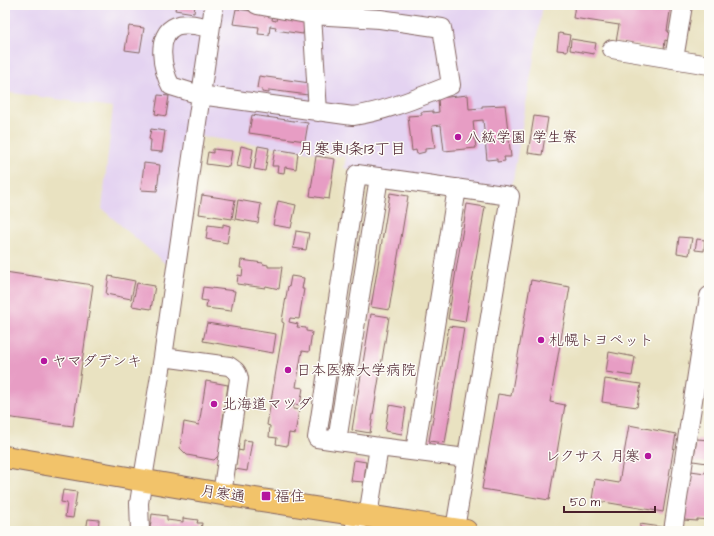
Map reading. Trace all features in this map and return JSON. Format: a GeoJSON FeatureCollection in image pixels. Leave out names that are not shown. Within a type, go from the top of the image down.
{"type":"FeatureCollection","features":[{"type":"Feature","properties":{"kind":"highway","name":"月寒通"},"geometry":{"type":"LineString","coordinates":[[5,457],[222,494],[359,520],[460,530]]}},
{"type":"Feature","properties":{"kind":"street"},"geometry":{"type":"LineString","coordinates":[[140,531],[139,503],[142,481],[163,357],[214,5]]}},
{"type":"Feature","properties":{"kind":"street"},"geometry":{"type":"LineString","coordinates":[[210,28],[183,24],[175,26],[164,38],[162,46],[168,81],[171,86],[200,95],[353,116],[368,114],[395,106],[451,85],[442,28],[380,19],[257,5]]}},
{"type":"Feature","properties":{"kind":"street"},"geometry":{"type":"LineString","coordinates":[[674,59],[683,5]]}},
{"type":"Feature","properties":{"kind":"street"},"geometry":{"type":"LineString","coordinates":[[307,11],[318,112]]}},
{"type":"Feature","properties":{"kind":"street"},"geometry":{"type":"LineString","coordinates":[[612,49],[709,65]]}},
{"type":"Feature","properties":{"kind":"street"},"geometry":{"type":"LineString","coordinates":[[460,530],[466,458],[510,196],[358,174],[317,438],[466,458]]}},
{"type":"Feature","properties":{"kind":"street"},"geometry":{"type":"LineString","coordinates":[[415,451],[457,188]]}},
{"type":"Feature","properties":{"kind":"street"},"geometry":{"type":"LineString","coordinates":[[673,531],[702,392],[709,296]]}},
{"type":"Feature","properties":{"kind":"street"},"geometry":{"type":"LineString","coordinates":[[163,357],[229,366],[238,374],[239,379],[222,494]]}},
{"type":"Feature","properties":{"kind":"street"},"geometry":{"type":"LineString","coordinates":[[359,520],[380,447]]}},
{"type":"Feature","properties":{"kind":"shaded area"},"geometry":{"type":"Polygon","coordinates":[[[5,5],[543,5],[511,191],[344,168],[346,157],[191,135],[168,266],[102,209],[113,107],[5,92],[5,5]]]}},
{"type":"Feature","properties":{"kind":"building"},"geometry":{"type":"Polygon","coordinates":[[[176,5],[195,5],[194,13],[175,10],[176,5]]]}},
{"type":"Feature","properties":{"kind":"building"},"geometry":{"type":"Polygon","coordinates":[[[575,5],[671,5],[667,31],[675,32],[673,42],[665,40],[664,49],[616,42],[619,25],[573,18],[575,5]]]}},
{"type":"Feature","properties":{"kind":"building"},"geometry":{"type":"Polygon","coordinates":[[[236,9],[273,14],[272,20],[276,21],[277,16],[305,19],[303,34],[275,30],[276,27],[270,26],[269,35],[258,34],[259,27],[233,24],[236,9]]]}},
{"type":"Feature","properties":{"kind":"building"},"geometry":{"type":"Polygon","coordinates":[[[129,26],[144,28],[140,52],[125,50],[129,26]]]}},
{"type":"Feature","properties":{"kind":"building"},"geometry":{"type":"Polygon","coordinates":[[[559,33],[570,35],[567,51],[557,50],[559,33]]]}},
{"type":"Feature","properties":{"kind":"building"},"geometry":{"type":"Polygon","coordinates":[[[571,39],[596,43],[594,54],[570,50],[571,39]]]}},
{"type":"Feature","properties":{"kind":"building"},"geometry":{"type":"Polygon","coordinates":[[[259,76],[310,83],[308,95],[269,90],[269,93],[262,92],[262,89],[257,88],[259,76]]]}},
{"type":"Feature","properties":{"kind":"building"},"geometry":{"type":"Polygon","coordinates":[[[158,95],[169,96],[166,116],[155,114],[158,95]]]}},
{"type":"Feature","properties":{"kind":"building","name":"八紘学園 学生寮"},"geometry":{"type":"Polygon","coordinates":[[[468,95],[469,109],[482,108],[482,106],[505,105],[511,157],[504,157],[505,161],[497,162],[497,159],[487,160],[483,120],[473,121],[476,148],[444,151],[441,125],[432,126],[435,148],[425,149],[425,152],[417,154],[416,150],[412,151],[408,116],[422,115],[421,112],[439,112],[438,98],[468,95]]]}},
{"type":"Feature","properties":{"kind":"building"},"geometry":{"type":"Polygon","coordinates":[[[252,115],[308,123],[305,141],[249,133],[252,115]]]}},
{"type":"Feature","properties":{"kind":"building"},"geometry":{"type":"Polygon","coordinates":[[[534,116],[548,118],[542,155],[528,153],[534,116]]]}},
{"type":"Feature","properties":{"kind":"building"},"geometry":{"type":"Polygon","coordinates":[[[151,129],[165,131],[162,152],[150,151],[151,140],[149,139],[151,129]]]}},
{"type":"Feature","properties":{"kind":"building"},"geometry":{"type":"Polygon","coordinates":[[[241,146],[253,149],[250,169],[237,166],[241,146]]]}},
{"type":"Feature","properties":{"kind":"building"},"geometry":{"type":"Polygon","coordinates":[[[258,146],[269,148],[265,171],[254,169],[258,146]]]}},
{"type":"Feature","properties":{"kind":"building"},"geometry":{"type":"Polygon","coordinates":[[[213,149],[232,151],[229,167],[206,164],[208,152],[213,153],[213,149]]]}},
{"type":"Feature","properties":{"kind":"building"},"geometry":{"type":"Polygon","coordinates":[[[275,149],[298,153],[296,169],[285,167],[284,173],[277,172],[278,166],[272,166],[275,149]]]}},
{"type":"Feature","properties":{"kind":"building"},"geometry":{"type":"Polygon","coordinates":[[[316,156],[335,159],[329,199],[310,196],[316,156]]]}},
{"type":"Feature","properties":{"kind":"building"},"geometry":{"type":"Polygon","coordinates":[[[144,163],[160,165],[157,191],[141,190],[144,163]]]}},
{"type":"Feature","properties":{"kind":"building"},"geometry":{"type":"Polygon","coordinates":[[[390,193],[408,196],[389,310],[371,307],[390,193]]]}},
{"type":"Feature","properties":{"kind":"building"},"geometry":{"type":"Polygon","coordinates":[[[202,195],[235,200],[232,219],[199,214],[202,195]]]}},
{"type":"Feature","properties":{"kind":"building"},"geometry":{"type":"Polygon","coordinates":[[[238,200],[261,204],[258,223],[235,219],[238,200]]]}},
{"type":"Feature","properties":{"kind":"building"},"geometry":{"type":"Polygon","coordinates":[[[278,201],[296,205],[291,228],[273,225],[278,201]]]}},
{"type":"Feature","properties":{"kind":"building"},"geometry":{"type":"Polygon","coordinates":[[[467,204],[485,207],[465,322],[448,319],[467,204]]]}},
{"type":"Feature","properties":{"kind":"building"},"geometry":{"type":"Polygon","coordinates":[[[223,224],[230,226],[227,243],[206,239],[208,225],[223,227],[223,224]]]}},
{"type":"Feature","properties":{"kind":"building"},"geometry":{"type":"Polygon","coordinates":[[[296,231],[309,233],[306,250],[293,248],[296,231]]]}},
{"type":"Feature","properties":{"kind":"building"},"geometry":{"type":"Polygon","coordinates":[[[679,237],[692,238],[689,255],[677,253],[679,237]]]}},
{"type":"Feature","properties":{"kind":"building"},"geometry":{"type":"Polygon","coordinates":[[[697,239],[705,240],[704,251],[695,250],[697,239]]]}},
{"type":"Feature","properties":{"kind":"building"},"geometry":{"type":"Polygon","coordinates":[[[241,260],[263,263],[268,265],[268,267],[282,267],[279,289],[266,286],[265,288],[237,284],[238,275],[242,276],[243,268],[240,268],[241,260]]]}},
{"type":"Feature","properties":{"kind":"building","name":"ヤマダデンキ"},"geometry":{"type":"Polygon","coordinates":[[[5,272],[93,285],[73,426],[5,417],[5,272]]]}},
{"type":"Feature","properties":{"kind":"building"},"geometry":{"type":"Polygon","coordinates":[[[109,276],[135,281],[131,299],[106,294],[109,276]]]}},
{"type":"Feature","properties":{"kind":"building","name":"日本医療大学病院"},"geometry":{"type":"Polygon","coordinates":[[[291,276],[304,278],[302,289],[304,289],[299,319],[290,318],[289,322],[298,324],[297,327],[306,328],[306,331],[312,332],[309,352],[302,351],[296,387],[303,388],[300,405],[294,404],[293,409],[299,410],[295,434],[289,433],[287,446],[276,444],[277,438],[269,437],[270,426],[267,425],[284,323],[282,320],[291,276]]]}},
{"type":"Feature","properties":{"kind":"building","name":"札幌トヨペット"},"geometry":{"type":"Polygon","coordinates":[[[531,280],[570,287],[550,402],[565,405],[549,500],[482,489],[498,394],[511,396],[531,280]]]}},
{"type":"Feature","properties":{"kind":"building"},"geometry":{"type":"Polygon","coordinates":[[[137,283],[155,286],[151,309],[132,306],[137,283]]]}},
{"type":"Feature","properties":{"kind":"building"},"geometry":{"type":"Polygon","coordinates":[[[203,287],[235,291],[231,311],[206,308],[207,301],[201,300],[203,287]]]}},
{"type":"Feature","properties":{"kind":"building"},"geometry":{"type":"Polygon","coordinates":[[[371,314],[389,317],[370,433],[352,430],[371,314]]]}},
{"type":"Feature","properties":{"kind":"building"},"geometry":{"type":"Polygon","coordinates":[[[207,323],[276,334],[273,353],[203,341],[207,323]]]}},
{"type":"Feature","properties":{"kind":"building"},"geometry":{"type":"Polygon","coordinates":[[[449,326],[464,328],[445,443],[429,441],[449,326]]]}},
{"type":"Feature","properties":{"kind":"building"},"geometry":{"type":"Polygon","coordinates":[[[609,352],[635,357],[632,376],[606,372],[609,352]]]}},
{"type":"Feature","properties":{"kind":"building"},"geometry":{"type":"Polygon","coordinates":[[[605,379],[641,384],[637,407],[602,402],[605,379]]]}},
{"type":"Feature","properties":{"kind":"building","name":"北海道マツダ"},"geometry":{"type":"Polygon","coordinates":[[[206,381],[228,385],[222,427],[224,427],[219,455],[214,460],[187,455],[180,448],[184,422],[199,425],[206,381]]]}},
{"type":"Feature","properties":{"kind":"building"},"geometry":{"type":"Polygon","coordinates":[[[389,405],[406,408],[402,434],[385,431],[389,405]]]}},
{"type":"Feature","properties":{"kind":"building","name":"レクサス 月寒"},"geometry":{"type":"Polygon","coordinates":[[[629,425],[676,434],[663,512],[592,500],[595,479],[619,483],[629,425]]]}},
{"type":"Feature","properties":{"kind":"building"},"geometry":{"type":"Polygon","coordinates":[[[697,439],[709,440],[709,517],[708,520],[684,520],[691,471],[705,473],[707,463],[693,461],[697,439]]]}},
{"type":"Feature","properties":{"kind":"building"},"geometry":{"type":"Polygon","coordinates":[[[244,440],[252,441],[247,471],[235,469],[238,450],[243,451],[244,440]]]}},
{"type":"Feature","properties":{"kind":"building"},"geometry":{"type":"Polygon","coordinates":[[[354,460],[366,462],[364,482],[351,481],[354,460]]]}},
{"type":"Feature","properties":{"kind":"building"},"geometry":{"type":"Polygon","coordinates":[[[63,490],[77,492],[73,518],[65,517],[67,503],[61,502],[63,490]]]}},
{"type":"Feature","properties":{"kind":"building"},"geometry":{"type":"Polygon","coordinates":[[[152,514],[167,516],[167,520],[183,522],[183,518],[198,520],[197,523],[202,523],[201,530],[204,531],[151,531],[152,514]]]}},
{"type":"Feature","properties":{"kind":"building"},"geometry":{"type":"Polygon","coordinates":[[[88,519],[99,520],[98,531],[86,531],[88,519]]]}},
{"type":"Feature","properties":{"kind":"building"},"geometry":{"type":"Polygon","coordinates":[[[640,524],[661,527],[661,531],[640,529],[640,524]]]}},
{"type":"Feature","properties":{"kind":"place","name":"八紘学園 学生寮"},"geometry":{"type":"Point","coordinates":[458,137]}},
{"type":"Feature","properties":{"kind":"place","name":"札幌トヨペット"},"geometry":{"type":"Point","coordinates":[541,340]}},
{"type":"Feature","properties":{"kind":"place","name":"ヤマダデンキ"},"geometry":{"type":"Point","coordinates":[44,361]}},
{"type":"Feature","properties":{"kind":"place","name":"日本医療大学病院"},"geometry":{"type":"Point","coordinates":[288,370]}},
{"type":"Feature","properties":{"kind":"place","name":"北海道マツダ"},"geometry":{"type":"Point","coordinates":[214,404]}},
{"type":"Feature","properties":{"kind":"place","name":"レクサス 月寒"},"geometry":{"type":"Point","coordinates":[648,456]}},
{"type":"Feature","properties":{"kind":"place","name":"福住"},"geometry":{"type":"Point","coordinates":[266,496]}},
{"type":"Feature","properties":{"kind":"district","name":"月寒東1条13丁目"},"geometry":{"type":"Point","coordinates":[352,149]}}]}
